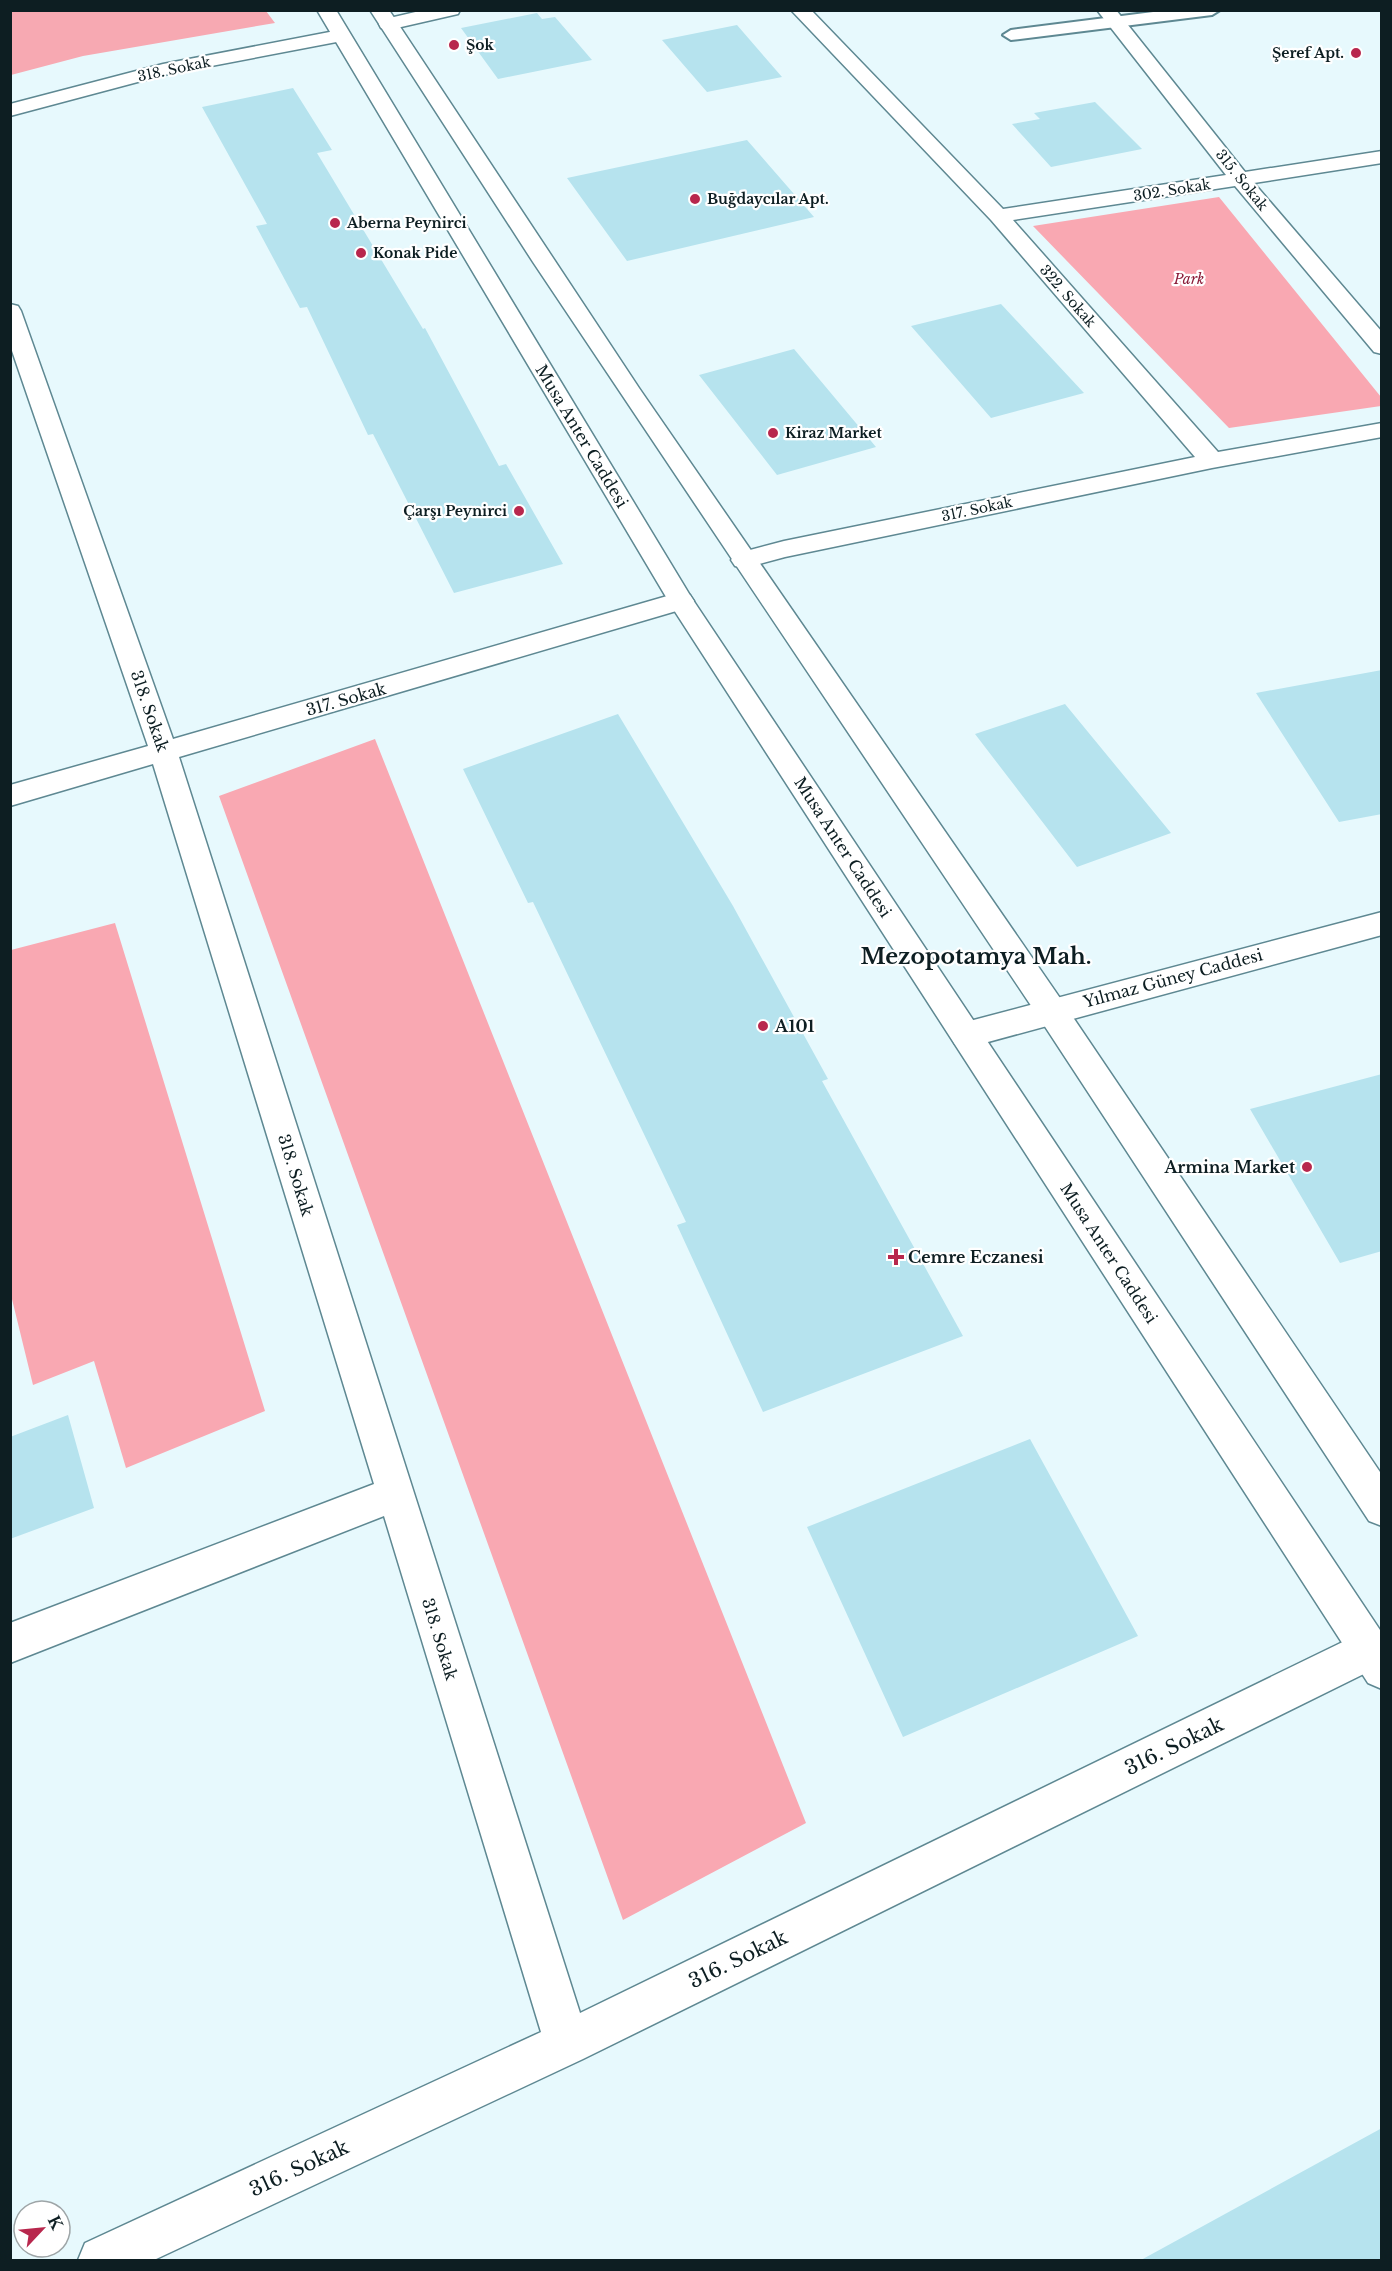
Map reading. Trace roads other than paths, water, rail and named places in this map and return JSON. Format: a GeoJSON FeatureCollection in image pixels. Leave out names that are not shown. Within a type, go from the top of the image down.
{"type":"FeatureCollection","features":[{"type":"Feature","properties":{"kind":"street","name":"Musa Anter Caddesi"},"geometry":{"type":"LineString","coordinates":[[326,10],[681,601],[1375,1659]]}},
{"type":"Feature","properties":{"kind":"street"},"geometry":{"type":"LineString","coordinates":[[451,10],[383,17],[744,560],[1051,1010],[1382,1508]]}},
{"type":"Feature","properties":{"kind":"street","name":"322. Sokak"},"geometry":{"type":"LineString","coordinates":[[801,10],[998,216],[1212,461]]}},
{"type":"Feature","properties":{"kind":"street","name":"315. Sokak"},"geometry":{"type":"LineString","coordinates":[[1111,16],[1240,179],[1382,346]]}},
{"type":"Feature","properties":{"kind":"street","name":"318. Sokak"},"geometry":{"type":"LineString","coordinates":[[10,110],[164,70],[340,36]]}},
{"type":"Feature","properties":{"kind":"street","name":"302. Sokak"},"geometry":{"type":"LineString","coordinates":[[998,216],[1382,157]]}},
{"type":"Feature","properties":{"kind":"street","name":"318. Sokak"},"geometry":{"type":"LineString","coordinates":[[10,311],[165,753],[567,2043]]}},
{"type":"Feature","properties":{"kind":"street"},"geometry":{"type":"LineString","coordinates":[[1212,461],[1382,430]]}},
{"type":"Feature","properties":{"kind":"street","name":"317. Sokak"},"geometry":{"type":"LineString","coordinates":[[744,560],[784,549],[1212,461]]}},
{"type":"Feature","properties":{"kind":"street","name":"317. Sokak"},"geometry":{"type":"LineString","coordinates":[[10,796],[165,753],[681,601]]}},
{"type":"Feature","properties":{"kind":"street","name":"Yılmaz Güney Caddesi"},"geometry":{"type":"LineString","coordinates":[[966,1035],[1051,1010],[1382,923]]}},
{"type":"Feature","properties":{"kind":"street"},"geometry":{"type":"LineString","coordinates":[[10,1643],[395,1494]]}},
{"type":"Feature","properties":{"kind":"street","name":"316. Sokak"},"geometry":{"type":"LineString","coordinates":[[102,2260],[567,2043],[1375,1659]]}},
{"type":"Feature","properties":{"kind":"lane"},"geometry":{"type":"LineString","coordinates":[[1011,35],[1111,16],[1212,10]]}},
{"type":"Feature","properties":{"kind":"place","name":"Şok"},"geometry":{"type":"Point","coordinates":[454,45]}},
{"type":"Feature","properties":{"kind":"place","name":"Şeref Apt."},"geometry":{"type":"Point","coordinates":[1356,53]}},
{"type":"Feature","properties":{"kind":"place","name":"Buğdaycılar Apt."},"geometry":{"type":"Point","coordinates":[695,199]}},
{"type":"Feature","properties":{"kind":"place","name":"Aberna Peynirci"},"geometry":{"type":"Point","coordinates":[335,223]}},
{"type":"Feature","properties":{"kind":"place","name":"Konak Pide"},"geometry":{"type":"Point","coordinates":[361,253]}},
{"type":"Feature","properties":{"kind":"place","name":"Kiraz Market"},"geometry":{"type":"Point","coordinates":[773,433]}},
{"type":"Feature","properties":{"kind":"place","name":"Çarşı Peynirci"},"geometry":{"type":"Point","coordinates":[519,511]}},
{"type":"Feature","properties":{"kind":"place","name":"A101"},"geometry":{"type":"Point","coordinates":[763,1026]}},
{"type":"Feature","properties":{"kind":"place","name":"Armina Market"},"geometry":{"type":"Point","coordinates":[1307,1167]}},
{"type":"Feature","properties":{"kind":"place","name":"Cemre Eczanesi"},"geometry":{"type":"Point","coordinates":[896,1257]}},
{"type":"Feature","properties":{"kind":"district","name":"Mezopotamya Mah."},"geometry":{"type":"Point","coordinates":[976,956]}},
{"type":"Feature","properties":{"kind":"park label","name":"Park"},"geometry":{"type":"Point","coordinates":[1189,279]}}]}
